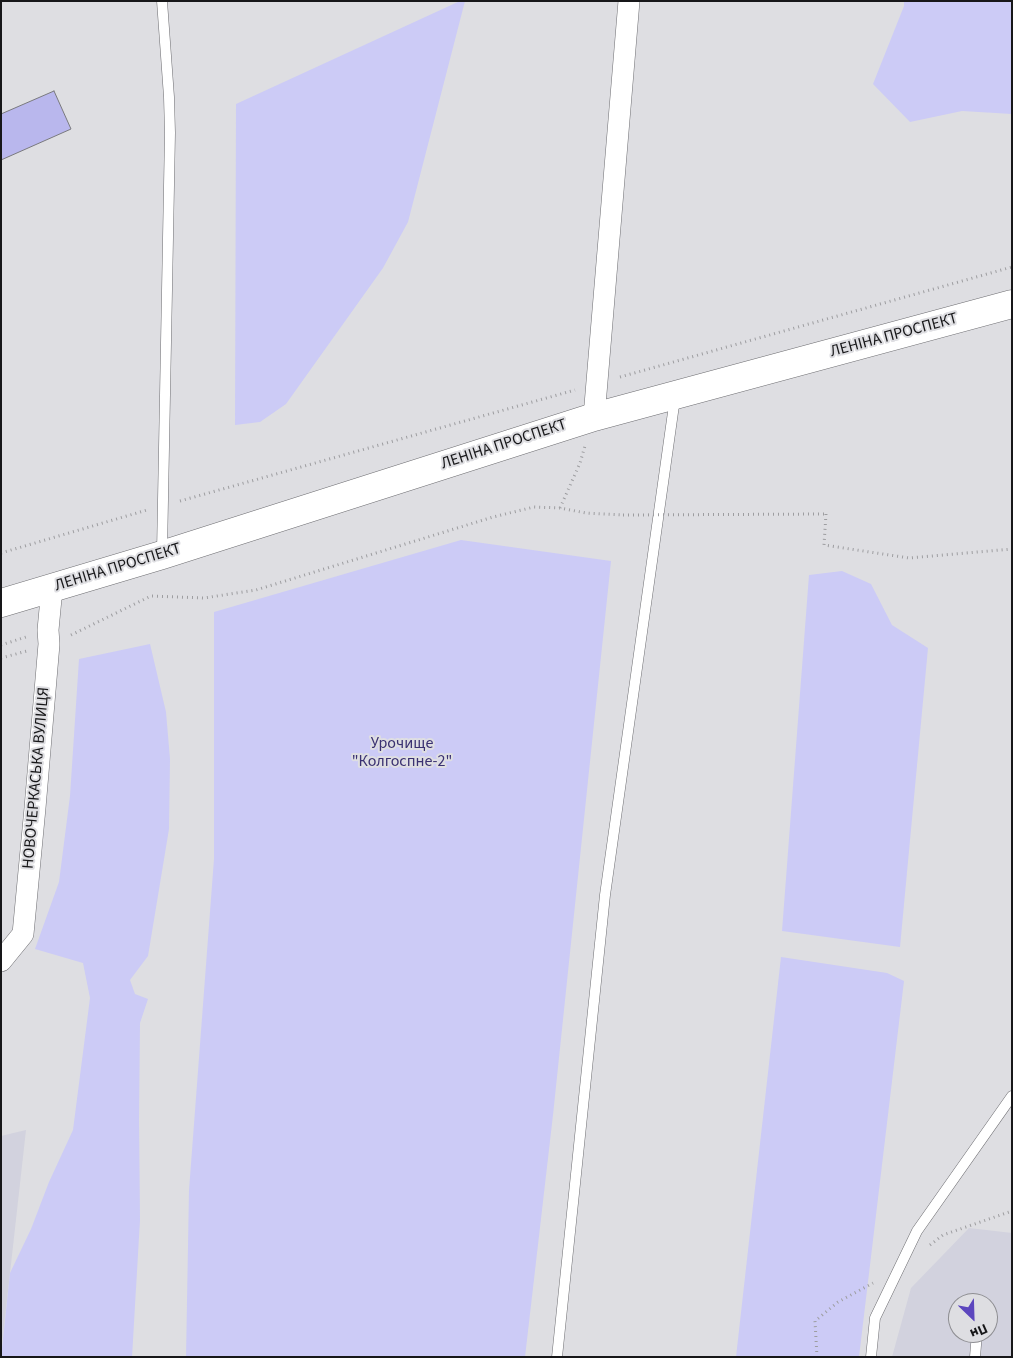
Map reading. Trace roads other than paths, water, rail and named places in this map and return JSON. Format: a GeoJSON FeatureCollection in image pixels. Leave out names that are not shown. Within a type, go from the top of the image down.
{"type":"FeatureCollection","features":[{"type":"Feature","properties":{"kind":"main road","name":"ЛЕНІНА ПРОСПЕКТ"},"geometry":{"type":"LineString","coordinates":[[1,603],[162,555],[594,417],[1012,304]]}},
{"type":"Feature","properties":{"kind":"street"},"geometry":{"type":"LineString","coordinates":[[594,417],[628,1]]}},
{"type":"Feature","properties":{"kind":"street","name":"НОВОЧЕРКАСЬКА ВУЛИЦЯ"},"geometry":{"type":"LineString","coordinates":[[1,961],[23,934],[49,644],[48,630],[52,588]]}},
{"type":"Feature","properties":{"kind":"lane"},"geometry":{"type":"LineString","coordinates":[[162,1],[170,132],[162,555]]}},
{"type":"Feature","properties":{"kind":"lane"},"geometry":{"type":"LineString","coordinates":[[557,1357],[605,895],[676,394]]}},
{"type":"Feature","properties":{"kind":"lane"},"geometry":{"type":"LineString","coordinates":[[870,1357],[875,1318],[917,1231],[1012,1096]]}},
{"type":"Feature","properties":{"kind":"lane"},"geometry":{"type":"LineString","coordinates":[[975,1357],[976,1343]]}},
{"type":"Feature","properties":{"kind":"park label","name":"Урочище \"Колгоспне-2\""},"geometry":{"type":"Point","coordinates":[402,753]}}]}
